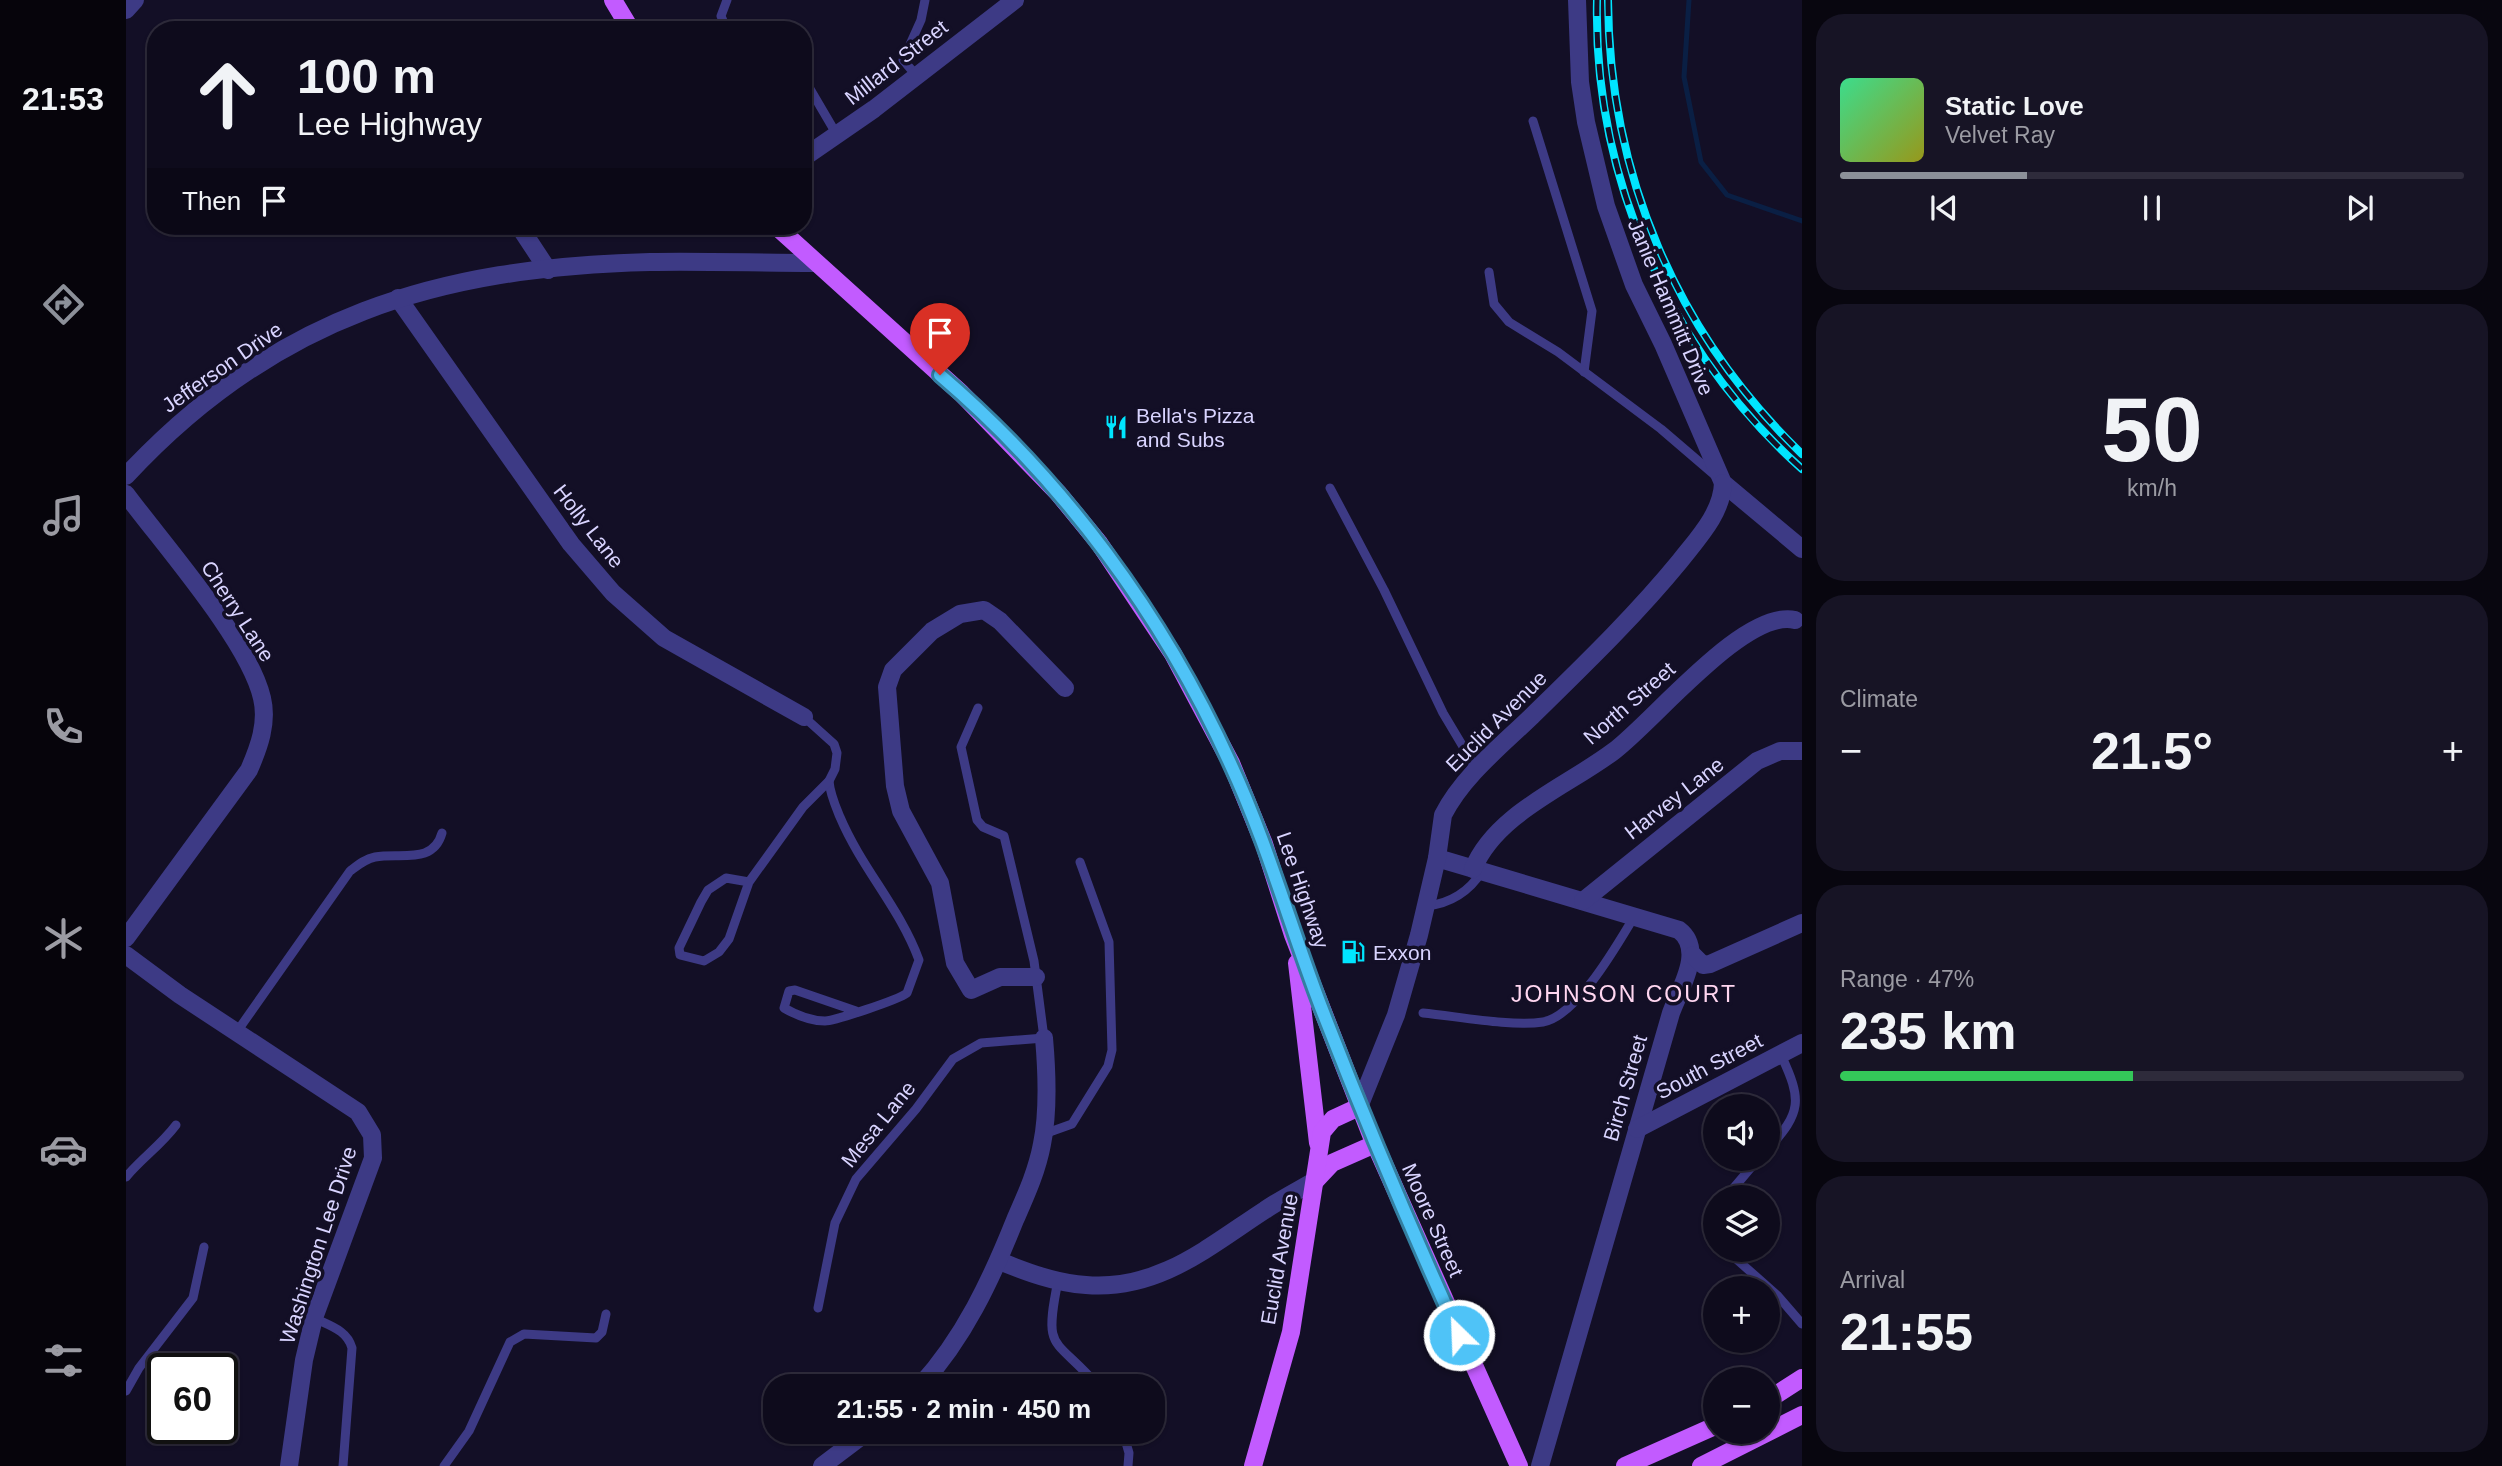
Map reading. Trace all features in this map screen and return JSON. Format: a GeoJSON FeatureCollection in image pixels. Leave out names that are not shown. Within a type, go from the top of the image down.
{"type":"FeatureCollection","features":[{"type":"Feature","properties":{"kind":"main road"},"geometry":{"type":"LineString","coordinates":[[613,0],[626,21]]}},
{"type":"Feature","properties":{"kind":"main road","name":"Lee Highway"},"geometry":{"type":"LineString","coordinates":[[785,235],[999,430],[1099,543],[1196,694],[1231,763],[1264,844],[1293,935],[1359,1107]]}},
{"type":"Feature","properties":{"kind":"main road"},"geometry":{"type":"LineString","coordinates":[[1293,935],[1319,1147]]}},
{"type":"Feature","properties":{"kind":"main road","name":"Moore Street"},"geometry":{"type":"LineString","coordinates":[[1359,1107],[1518,1466]]}},
{"type":"Feature","properties":{"kind":"main road","name":"Euclid Avenue"},"geometry":{"type":"LineString","coordinates":[[1253,1466],[1291,1332],[1322,1132],[1334,1119],[1359,1107]]}},
{"type":"Feature","properties":{"kind":"main road"},"geometry":{"type":"LineString","coordinates":[[1316,1180],[1332,1163],[1375,1144]]}},
{"type":"Feature","properties":{"kind":"main road"},"geometry":{"type":"LineString","coordinates":[[1780,1392],[1802,1378]]}},
{"type":"Feature","properties":{"kind":"main road"},"geometry":{"type":"LineString","coordinates":[[1701,1466],[1770,1434],[1802,1415]]}},
{"type":"Feature","properties":{"kind":"main road"},"geometry":{"type":"LineString","coordinates":[[1625,1466],[1703,1431]]}},
{"type":"Feature","properties":{"kind":"street"},"geometry":{"type":"LineString","coordinates":[[126,10],[135,0]]}},
{"type":"Feature","properties":{"kind":"street","name":"Millard Street"},"geometry":{"type":"LineString","coordinates":[[812,152],[1015,0]]}},
{"type":"Feature","properties":{"kind":"street","name":"Janie Hammitt Drive"},"geometry":{"type":"LineString","coordinates":[[1577,0],[1580,82],[1586,122],[1609,218],[1634,285],[1663,344],[1723,483],[1802,549]]}},
{"type":"Feature","properties":{"kind":"street"},"geometry":{"type":"LineString","coordinates":[[525,235],[548,270]]}},
{"type":"Feature","properties":{"kind":"street","name":"Jefferson Drive"},"geometry":{"type":"LineString","coordinates":[[126,477],[181,421],[257,364],[345,317],[398,298],[437,287],[548,270],[651,262],[814,263]]}},
{"type":"Feature","properties":{"kind":"street","name":"Holly Lane"},"geometry":{"type":"LineString","coordinates":[[398,298],[571,544],[613,593],[664,638],[804,718]]}},
{"type":"Feature","properties":{"kind":"street","name":"Euclid Avenue"},"geometry":{"type":"LineString","coordinates":[[1359,1107],[1396,1015],[1426,906],[1443,815],[1450,801],[1477,770],[1660,586],[1718,509],[1723,483]]}},
{"type":"Feature","properties":{"kind":"street","name":"Cherry Lane"},"geometry":{"type":"LineString","coordinates":[[126,494],[234,641],[262,696],[264,724],[259,748],[249,770],[126,938]]}},
{"type":"Feature","properties":{"kind":"street"},"geometry":{"type":"LineString","coordinates":[[1036,977],[1000,977],[971,990],[957,969],[940,883],[901,811],[895,786],[887,687],[898,664],[932,631],[960,614],[984,610],[1000,621],[1065,688]]}},
{"type":"Feature","properties":{"kind":"street","name":"North Street"},"geometry":{"type":"LineString","coordinates":[[1477,870],[1488,841],[1525,811],[1615,750],[1703,667],[1768,621],[1780,618],[1795,620]]}},
{"type":"Feature","properties":{"kind":"street","name":"Harvey Lane"},"geometry":{"type":"LineString","coordinates":[[1583,901],[1757,761],[1780,751],[1802,751]]}},
{"type":"Feature","properties":{"kind":"street"},"geometry":{"type":"LineString","coordinates":[[1437,858],[1679,930],[1691,944],[1696,962],[1710,964],[1802,923]]}},
{"type":"Feature","properties":{"kind":"street","name":"Washington Lee Drive"},"geometry":{"type":"LineString","coordinates":[[126,955],[236,1033],[354,1109],[367,1122],[373,1135],[373,1158],[314,1318],[304,1360],[289,1466]]}},
{"type":"Feature","properties":{"kind":"street","name":"Birch Street"},"geometry":{"type":"LineString","coordinates":[[1540,1466],[1671,1013],[1692,955]]}},
{"type":"Feature","properties":{"kind":"street"},"geometry":{"type":"LineString","coordinates":[[929,1374],[961,1332],[999,1261],[1032,1180],[1044,1133],[1044,1038]]}},
{"type":"Feature","properties":{"kind":"street","name":"South Street"},"geometry":{"type":"LineString","coordinates":[[1637,1129],[1802,1043]]}},
{"type":"Feature","properties":{"kind":"street"},"geometry":{"type":"LineString","coordinates":[[999,1261],[1058,1281],[1114,1285],[1149,1279],[1172,1270],[1316,1180]]}},
{"type":"Feature","properties":{"kind":"street"},"geometry":{"type":"LineString","coordinates":[[822,1466],[851,1444]]}},
{"type":"Feature","properties":{"kind":"lane"},"geometry":{"type":"LineString","coordinates":[[723,21],[721,16],[727,0]]}},
{"type":"Feature","properties":{"kind":"lane"},"geometry":{"type":"LineString","coordinates":[[916,75],[903,60],[920,20],[925,0]]}},
{"type":"Feature","properties":{"kind":"lane"},"geometry":{"type":"LineString","coordinates":[[812,92],[837,135]]}},
{"type":"Feature","properties":{"kind":"lane"},"geometry":{"type":"LineString","coordinates":[[1532,121],[1592,311],[1584,372]]}},
{"type":"Feature","properties":{"kind":"lane"},"geometry":{"type":"LineString","coordinates":[[1489,272],[1494,304],[1509,322],[1584,372],[1661,429],[1723,483]]}},
{"type":"Feature","properties":{"kind":"lane"},"geometry":{"type":"LineString","coordinates":[[1330,488],[1384,590],[1443,713],[1477,770]]}},
{"type":"Feature","properties":{"kind":"lane"},"geometry":{"type":"LineString","coordinates":[[978,708],[961,747],[979,824],[1004,836],[1036,977],[1044,1038]]}},
{"type":"Feature","properties":{"kind":"lane"},"geometry":{"type":"LineString","coordinates":[[749,882],[726,878],[708,890],[682,941],[680,955],[704,961],[719,952],[729,939],[749,882],[803,807],[829,781],[837,761],[834,744],[804,718]]}},
{"type":"Feature","properties":{"kind":"lane"},"geometry":{"type":"LineString","coordinates":[[829,781],[849,838],[912,940],[919,960],[906,993],[890,1003],[856,1011],[830,1021],[815,1020],[784,1008],[789,991],[795,990],[856,1011]]}},
{"type":"Feature","properties":{"kind":"lane"},"geometry":{"type":"LineString","coordinates":[[236,1033],[350,871],[376,857],[429,852],[442,832]]}},
{"type":"Feature","properties":{"kind":"lane"},"geometry":{"type":"LineString","coordinates":[[1044,1133],[1072,1124],[1108,1066],[1112,1050],[1109,942],[1080,862]]}},
{"type":"Feature","properties":{"kind":"lane"},"geometry":{"type":"LineString","coordinates":[[1426,906],[1440,905],[1473,887],[1477,870]]}},
{"type":"Feature","properties":{"kind":"lane"},"geometry":{"type":"LineString","coordinates":[[1423,1013],[1529,1023],[1554,1018],[1575,1001],[1634,917]]}},
{"type":"Feature","properties":{"kind":"lane","name":"Mesa Lane"},"geometry":{"type":"LineString","coordinates":[[818,1308],[835,1223],[856,1179],[916,1109],[953,1059],[981,1043],[1044,1038]]}},
{"type":"Feature","properties":{"kind":"lane"},"geometry":{"type":"LineString","coordinates":[[1780,1136],[1790,1126],[1797,1112],[1797,1086],[1781,1055]]}},
{"type":"Feature","properties":{"kind":"lane"},"geometry":{"type":"LineString","coordinates":[[126,1177],[139,1162],[159,1147],[176,1125]]}},
{"type":"Feature","properties":{"kind":"lane"},"geometry":{"type":"LineString","coordinates":[[1736,1185],[1748,1171]]}},
{"type":"Feature","properties":{"kind":"lane"},"geometry":{"type":"LineString","coordinates":[[126,1391],[139,1368],[193,1298],[204,1247]]}},
{"type":"Feature","properties":{"kind":"lane"},"geometry":{"type":"LineString","coordinates":[[1740,1262],[1777,1295],[1802,1324]]}},
{"type":"Feature","properties":{"kind":"lane"},"geometry":{"type":"LineString","coordinates":[[1058,1281],[1050,1321],[1051,1333],[1063,1353],[1085,1374]]}},
{"type":"Feature","properties":{"kind":"lane"},"geometry":{"type":"LineString","coordinates":[[444,1466],[469,1431],[506,1350],[515,1337],[524,1334],[596,1338],[603,1332],[606,1314]]}},
{"type":"Feature","properties":{"kind":"lane"},"geometry":{"type":"LineString","coordinates":[[314,1318],[343,1333],[349,1338],[352,1348],[343,1466]]}},
{"type":"Feature","properties":{"kind":"lane"},"geometry":{"type":"LineString","coordinates":[[1126,1444],[1128,1466]]}},
{"type":"Feature","properties":{"kind":"waterway"},"geometry":{"type":"LineString","coordinates":[[1689,0],[1684,77],[1701,162],[1727,195],[1802,221]]}},
{"type":"Feature","properties":{"kind":"railway"},"geometry":{"type":"LineString","coordinates":[[1597,0],[1599,66],[1609,132],[1625,196],[1648,257],[1678,316],[1714,371],[1755,422],[1802,469]]}},
{"type":"Feature","properties":{"kind":"railway"},"geometry":{"type":"LineString","coordinates":[[1608,0],[1611,65],[1621,127],[1637,188],[1658,247],[1686,303],[1719,356],[1758,407],[1802,454]]}},
{"type":"Feature","properties":{"kind":"place","name":"Bella's Pizza and Subs"},"geometry":{"type":"Point","coordinates":[1116,427]}},
{"type":"Feature","properties":{"kind":"place","name":"Exxon"},"geometry":{"type":"Point","coordinates":[1353,952]}},
{"type":"Feature","properties":{"kind":"district","name":"JOHNSON COURT"},"geometry":{"type":"Point","coordinates":[1624,994]}},
{"type":"Feature","properties":{"kind":"route"},"geometry":{"type":"LineString","coordinates":[[940,375],[999,430],[1099,543],[1130,587],[1196,694],[1231,763],[1264,844],[1293,935],[1365,1121],[1459,1335]]}}]}
